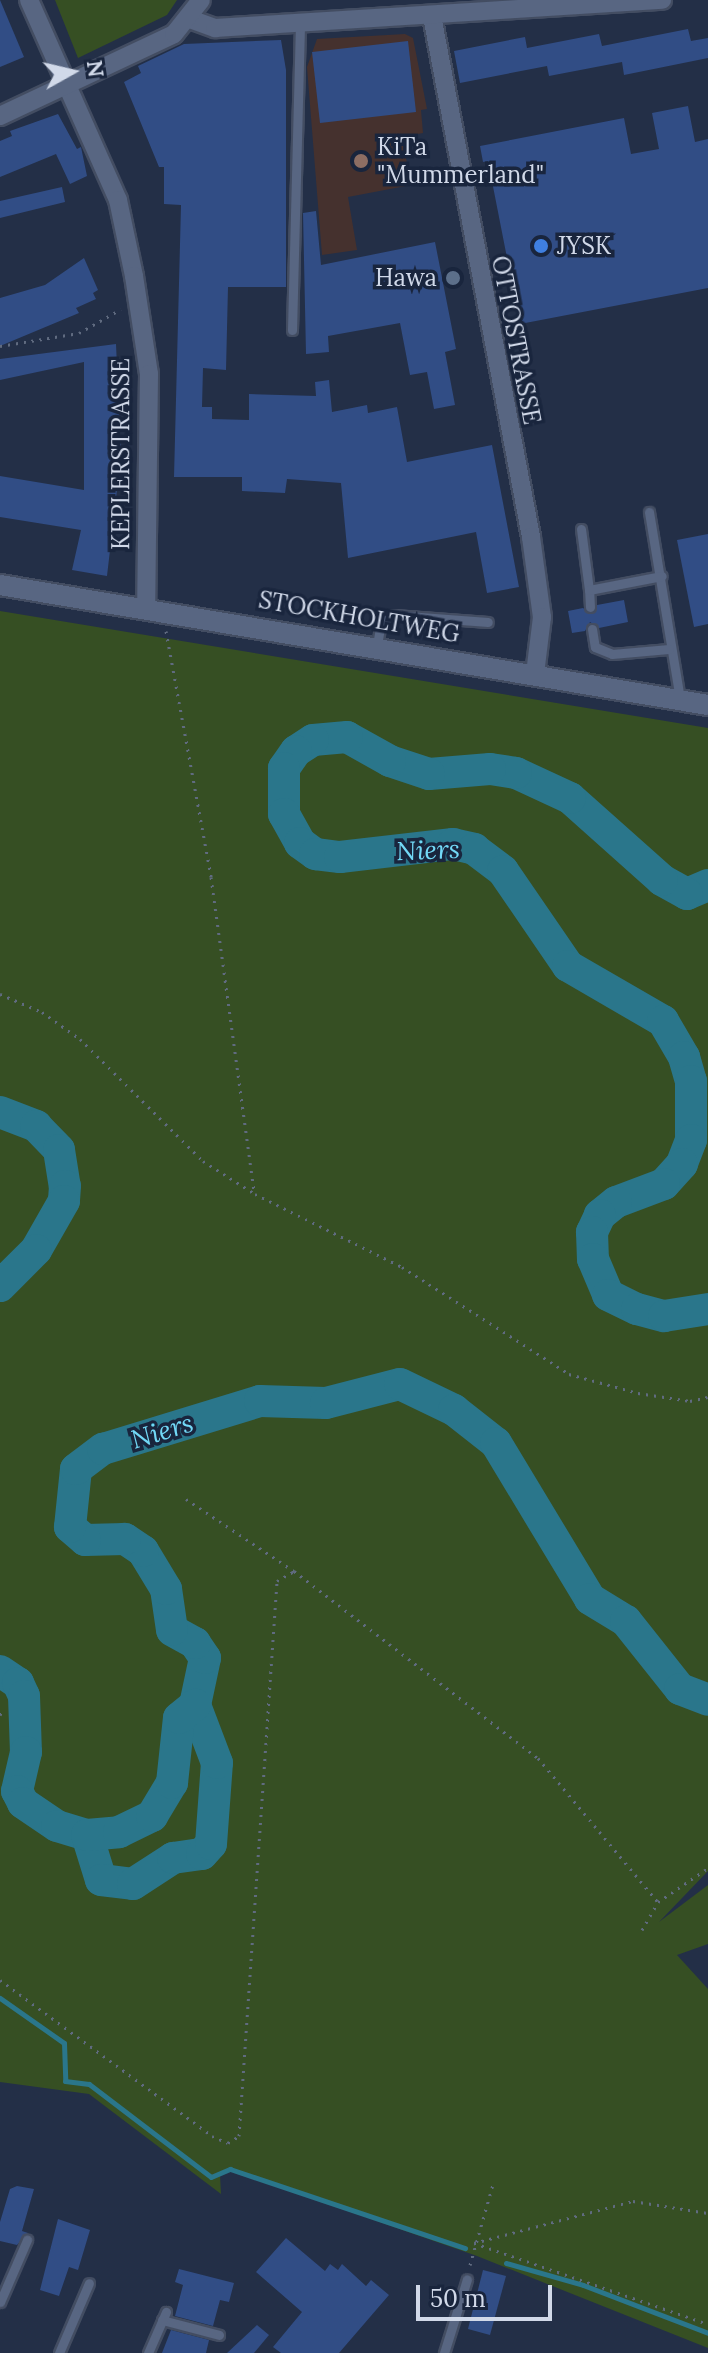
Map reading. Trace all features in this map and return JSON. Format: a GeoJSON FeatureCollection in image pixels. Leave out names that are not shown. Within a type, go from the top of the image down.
{"type":"FeatureCollection","features":[{"type":"Feature","properties":{"kind":"main road","name":"STOCKHOLTWEG"},"geometry":{"type":"LineString","coordinates":[[0,585],[377,645],[708,705]]}},
{"type":"Feature","properties":{"kind":"street","name":"KEPLERSTRASSE"},"geometry":{"type":"LineString","coordinates":[[29,0],[65,86],[97,146],[118,200],[149,374],[156,610]]}},
{"type":"Feature","properties":{"kind":"street"},"geometry":{"type":"LineString","coordinates":[[0,116],[174,34],[190,19],[201,0]]}},
{"type":"Feature","properties":{"kind":"street"},"geometry":{"type":"LineString","coordinates":[[190,19],[215,28],[662,0]]}},
{"type":"Feature","properties":{"kind":"street","name":"OTTOSTRASSE"},"geometry":{"type":"LineString","coordinates":[[432,16],[531,537],[542,617],[535,674]]}},
{"type":"Feature","properties":{"kind":"lane"},"geometry":{"type":"LineString","coordinates":[[292,330],[300,23]]}},
{"type":"Feature","properties":{"kind":"lane"},"geometry":{"type":"LineString","coordinates":[[649,512],[662,576],[669,649],[680,699]]}},
{"type":"Feature","properties":{"kind":"lane"},"geometry":{"type":"LineString","coordinates":[[581,529],[590,607]]}},
{"type":"Feature","properties":{"kind":"lane"},"geometry":{"type":"LineString","coordinates":[[589,590],[662,576]]}},
{"type":"Feature","properties":{"kind":"lane"},"geometry":{"type":"LineString","coordinates":[[377,645],[381,622],[394,615],[488,622]]}},
{"type":"Feature","properties":{"kind":"lane"},"geometry":{"type":"LineString","coordinates":[[592,629],[595,647],[612,654],[669,649]]}},
{"type":"Feature","properties":{"kind":"lane"},"geometry":{"type":"LineString","coordinates":[[0,2302],[27,2240]]}},
{"type":"Feature","properties":{"kind":"lane"},"geometry":{"type":"LineString","coordinates":[[444,2353],[467,2279]]}},
{"type":"Feature","properties":{"kind":"lane"},"geometry":{"type":"LineString","coordinates":[[59,2353],[89,2283]]}},
{"type":"Feature","properties":{"kind":"lane"},"geometry":{"type":"LineString","coordinates":[[148,2353],[164,2316],[219,2335]]}},
{"type":"Feature","properties":{"kind":"path","name":"KEPLERSTRASSE"},"geometry":{"type":"LineString","coordinates":[[0,346],[79,333],[138,300]]}},
{"type":"Feature","properties":{"kind":"path"},"geometry":{"type":"LineString","coordinates":[[156,610],[185,721],[200,808],[255,1194]]}},
{"type":"Feature","properties":{"kind":"path"},"geometry":{"type":"LineString","coordinates":[[0,994],[61,1024],[203,1161],[255,1194],[402,1267],[569,1374],[638,1393],[690,1401],[708,1397]]}},
{"type":"Feature","properties":{"kind":"path"},"geometry":{"type":"LineString","coordinates":[[186,1499],[294,1571],[538,1758],[658,1902]]}},
{"type":"Feature","properties":{"kind":"path"},"geometry":{"type":"LineString","coordinates":[[0,1980],[212,2136],[228,2143],[239,2136],[277,1581],[294,1571]]}},
{"type":"Feature","properties":{"kind":"path"},"geometry":{"type":"LineString","coordinates":[[0,1715],[4,1709]]}},
{"type":"Feature","properties":{"kind":"path"},"geometry":{"type":"LineString","coordinates":[[642,1930],[658,1902],[708,1868]]}},
{"type":"Feature","properties":{"kind":"path"},"geometry":{"type":"LineString","coordinates":[[467,2279],[474,2243],[493,2184]]}},
{"type":"Feature","properties":{"kind":"path"},"geometry":{"type":"LineString","coordinates":[[474,2243],[633,2201],[708,2213]]}},
{"type":"Feature","properties":{"kind":"path"},"geometry":{"type":"LineString","coordinates":[[474,2243],[708,2324]]}},
{"type":"Feature","properties":{"kind":"shaded area","name":"KiTa \"Mummerland\""},"geometry":{"type":"Polygon","coordinates":[[[405,34],[413,38],[427,109],[421,110],[423,133],[402,137],[411,185],[348,197],[357,250],[322,255],[307,67],[317,39],[405,34]]]}},
{"type":"Feature","properties":{"kind":"green space"},"geometry":{"type":"Polygon","coordinates":[[[55,0],[177,0],[167,15],[78,58],[55,0]]]}},
{"type":"Feature","properties":{"kind":"green space"},"geometry":{"type":"Polygon","coordinates":[[[0,611],[708,728],[708,1871],[659,1922],[708,1885],[708,1944],[677,1955],[708,1989],[708,2348],[477,2256],[230,2170],[220,2175],[221,2194],[89,2094],[0,2082],[0,611]]]}},
{"type":"Feature","properties":{"kind":"building"},"geometry":{"type":"Polygon","coordinates":[[[0,0],[24,57],[0,67],[0,0]]]}},
{"type":"Feature","properties":{"kind":"building"},"geometry":{"type":"Polygon","coordinates":[[[688,29],[691,41],[708,38],[708,58],[624,75],[622,62],[549,76],[547,66],[460,83],[454,51],[525,37],[527,48],[599,34],[602,46],[688,29]]]}},
{"type":"Feature","properties":{"kind":"building"},"geometry":{"type":"Polygon","coordinates":[[[281,40],[286,70],[286,287],[228,287],[226,370],[203,368],[202,407],[212,407],[212,419],[249,420],[249,394],[316,396],[315,382],[329,380],[332,412],[367,405],[368,413],[397,407],[407,462],[492,445],[519,587],[487,593],[476,532],[348,558],[341,483],[287,479],[285,493],[242,491],[242,477],[174,477],[181,205],[164,204],[164,167],[159,167],[124,82],[141,73],[138,66],[184,44],[281,40]]]}},
{"type":"Feature","properties":{"kind":"building"},"geometry":{"type":"Polygon","coordinates":[[[408,41],[416,112],[320,123],[312,52],[408,41]]]}},
{"type":"Feature","properties":{"kind":"building"},"geometry":{"type":"Polygon","coordinates":[[[688,106],[695,142],[708,139],[708,288],[520,324],[488,161],[483,162],[480,146],[624,118],[631,154],[659,149],[652,113],[688,106]]]}},
{"type":"Feature","properties":{"kind":"building"},"geometry":{"type":"Polygon","coordinates":[[[58,114],[77,149],[81,147],[87,176],[70,184],[56,154],[0,177],[0,141],[12,136],[10,131],[58,114]]]}},
{"type":"Feature","properties":{"kind":"building"},"geometry":{"type":"Polygon","coordinates":[[[62,187],[65,202],[0,218],[0,201],[62,187]]]}},
{"type":"Feature","properties":{"kind":"building"},"geometry":{"type":"Polygon","coordinates":[[[316,211],[321,265],[435,242],[456,349],[445,352],[455,405],[434,409],[427,372],[410,375],[400,323],[328,336],[329,352],[306,354],[303,213],[316,211]]]}},
{"type":"Feature","properties":{"kind":"building"},"geometry":{"type":"Polygon","coordinates":[[[84,258],[98,290],[93,293],[96,299],[76,308],[79,313],[0,346],[0,298],[45,285],[84,258]]]}},
{"type":"Feature","properties":{"kind":"building"},"geometry":{"type":"Polygon","coordinates":[[[116,344],[121,456],[107,576],[72,570],[81,530],[0,517],[0,476],[84,490],[84,362],[0,380],[0,359],[116,344]]]}},
{"type":"Feature","properties":{"kind":"building"},"geometry":{"type":"Polygon","coordinates":[[[708,534],[708,624],[694,627],[677,540],[708,534]]]}},
{"type":"Feature","properties":{"kind":"building"},"geometry":{"type":"Polygon","coordinates":[[[624,600],[628,622],[599,628],[590,622],[585,631],[572,633],[568,611],[583,608],[591,614],[597,605],[624,600]]]}},
{"type":"Feature","properties":{"kind":"building"},"geometry":{"type":"Polygon","coordinates":[[[17,2186],[34,2189],[22,2231],[28,2233],[17,2245],[0,2241],[0,2222],[10,2189],[17,2186]]]}},
{"type":"Feature","properties":{"kind":"building"},"geometry":{"type":"Polygon","coordinates":[[[58,2219],[90,2230],[78,2270],[69,2267],[59,2296],[40,2290],[58,2219]]]}},
{"type":"Feature","properties":{"kind":"building"},"geometry":{"type":"Polygon","coordinates":[[[286,2238],[325,2271],[330,2264],[338,2270],[342,2264],[366,2286],[371,2280],[389,2295],[339,2353],[281,2353],[273,2347],[302,2312],[256,2272],[286,2238]]]}},
{"type":"Feature","properties":{"kind":"building"},"geometry":{"type":"Polygon","coordinates":[[[179,2269],[234,2283],[229,2302],[220,2300],[213,2326],[175,2316],[183,2285],[175,2282],[179,2269]]]}},
{"type":"Feature","properties":{"kind":"building"},"geometry":{"type":"Polygon","coordinates":[[[483,2270],[506,2276],[490,2335],[468,2329],[483,2270]]]}},
{"type":"Feature","properties":{"kind":"building"},"geometry":{"type":"Polygon","coordinates":[[[257,2325],[269,2335],[254,2353],[227,2353],[257,2325]]]}},
{"type":"Feature","properties":{"kind":"building"},"geometry":{"type":"Polygon","coordinates":[[[171,2330],[209,2340],[206,2353],[162,2353],[171,2330]]]}},
{"type":"Feature","properties":{"kind":"waterway","name":"Niers"},"geometry":{"type":"LineString","coordinates":[[708,885],[687,894],[662,880],[570,798],[516,773],[490,769],[429,774],[390,761],[347,737],[313,740],[296,751],[284,768],[284,814],[300,843],[315,854],[340,857],[453,844],[474,849],[503,871],[568,966],[663,1021],[684,1057],[691,1081],[691,1140],[682,1164],[664,1184],[616,1202],[600,1215],[592,1232],[593,1259],[608,1295],[637,1309],[664,1316],[708,1309]]}},
{"type":"Feature","properties":{"kind":"waterway","name":"Niers"},"geometry":{"type":"LineString","coordinates":[[0,1112],[36,1126],[59,1150],[65,1186],[64,1201],[36,1250],[0,1286]]}},
{"type":"Feature","properties":{"kind":"waterway","name":"Niers"},"geometry":{"type":"LineString","coordinates":[[0,1671],[18,1683],[24,1696],[26,1752],[17,1791],[23,1803],[57,1826],[87,1835],[101,1880],[133,1884],[173,1858],[202,1854],[211,1844],[217,1763],[195,1705],[205,1658],[195,1643],[172,1630],[166,1589],[143,1551],[125,1539],[85,1540],[70,1527],[76,1469],[103,1449],[260,1401],[326,1403],[400,1384],[454,1410],[496,1443],[590,1599],[626,1621],[680,1689],[708,1700]]}},
{"type":"Feature","properties":{"kind":"waterway","name":"Niers"},"geometry":{"type":"LineString","coordinates":[[87,1835],[119,1832],[152,1816],[172,1783],[179,1718],[195,1705]]}},
{"type":"Feature","properties":{"kind":"waterway"},"geometry":{"type":"LineString","coordinates":[[0,1998],[64,2043],[65,2081],[89,2084],[211,2177],[230,2169],[465,2248]]}},
{"type":"Feature","properties":{"kind":"waterway"},"geometry":{"type":"LineString","coordinates":[[506,2263],[583,2285],[708,2333]]}},
{"type":"Feature","properties":{"kind":"place","name":"KiTa \"Mummerland\""},"geometry":{"type":"Point","coordinates":[361,161]}},
{"type":"Feature","properties":{"kind":"place","name":"JYSK"},"geometry":{"type":"Point","coordinates":[541,246]}},
{"type":"Feature","properties":{"kind":"place","name":"Hawa"},"geometry":{"type":"Point","coordinates":[453,278]}}]}
